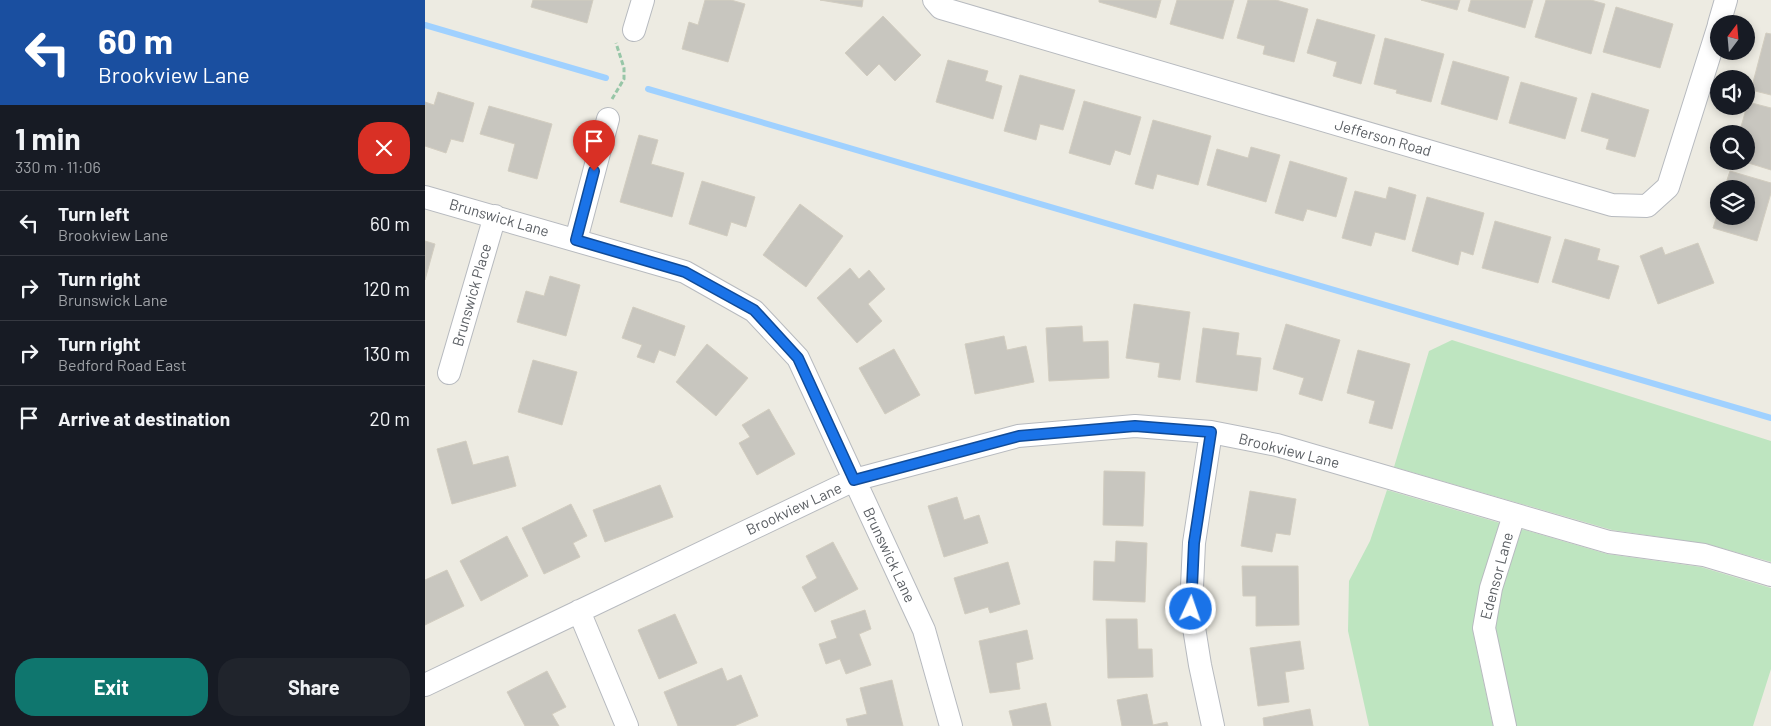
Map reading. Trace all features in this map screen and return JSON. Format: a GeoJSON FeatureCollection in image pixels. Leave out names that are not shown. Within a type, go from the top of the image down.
{"type":"FeatureCollection","features":[{"type":"Feature","properties":{"kind":"street"},"geometry":{"type":"LineString","coordinates":[[625,34],[643,0]]}},
{"type":"Feature","properties":{"kind":"street","name":"Jefferson Road"},"geometry":{"type":"LineString","coordinates":[[934,0],[941,8],[1612,205],[1647,206],[1668,186],[1710,53]]}},
{"type":"Feature","properties":{"kind":"street","name":"Jefferson Road"},"geometry":{"type":"LineString","coordinates":[[1722,15],[1727,0]]}},
{"type":"Feature","properties":{"kind":"street"},"geometry":{"type":"LineString","coordinates":[[576,240],[608,118]]}},
{"type":"Feature","properties":{"kind":"street","name":"Brunswick Lane"},"geometry":{"type":"LineString","coordinates":[[425,197],[685,272],[754,310],[798,358],[923,630],[951,726]]}},
{"type":"Feature","properties":{"kind":"street","name":"Brunswick Place"},"geometry":{"type":"LineString","coordinates":[[449,373],[495,216]]}},
{"type":"Feature","properties":{"kind":"street","name":"Brookview Lane"},"geometry":{"type":"LineString","coordinates":[[425,685],[854,480],[1019,436],[1135,426],[1211,432],[1277,445],[1609,542],[1704,555],[1771,575]]}},
{"type":"Feature","properties":{"kind":"street"},"geometry":{"type":"LineString","coordinates":[[1211,432],[1194,543],[1191,609],[1200,665],[1213,726]]}},
{"type":"Feature","properties":{"kind":"street","name":"Edensor Lane"},"geometry":{"type":"LineString","coordinates":[[1505,726],[1484,628],[1491,588],[1514,515]]}},
{"type":"Feature","properties":{"kind":"street"},"geometry":{"type":"LineString","coordinates":[[579,611],[627,726]]}},
{"type":"Feature","properties":{"kind":"path"},"geometry":{"type":"LineString","coordinates":[[608,118],[608,106],[624,78],[624,68],[616,46],[625,34]]}},
{"type":"Feature","properties":{"kind":"green space"},"geometry":{"type":"Polygon","coordinates":[[[1452,340],[1771,441],[1771,562],[1707,544],[1612,530],[1394,467],[1429,351],[1452,340]]]}},
{"type":"Feature","properties":{"kind":"green space"},"geometry":{"type":"Polygon","coordinates":[[[1387,490],[1500,523],[1473,632],[1493,726],[1369,726],[1348,631],[1349,581],[1370,541],[1387,490]]]}},
{"type":"Feature","properties":{"kind":"green space"},"geometry":{"type":"Polygon","coordinates":[[[1521,529],[1607,554],[1701,567],[1771,588],[1771,669],[1753,726],[1516,726],[1495,627],[1501,591],[1521,529]]]}},
{"type":"Feature","properties":{"kind":"building"},"geometry":{"type":"Polygon","coordinates":[[[533,0],[593,0],[587,23],[531,7],[533,0]]]}},
{"type":"Feature","properties":{"kind":"building"},"geometry":{"type":"Polygon","coordinates":[[[705,0],[731,0],[745,4],[728,62],[682,49],[689,22],[698,25],[705,0]]]}},
{"type":"Feature","properties":{"kind":"building"},"geometry":{"type":"Polygon","coordinates":[[[820,0],[863,0],[862,7],[820,0]]]}},
{"type":"Feature","properties":{"kind":"building"},"geometry":{"type":"Polygon","coordinates":[[[1099,0],[1161,0],[1156,18],[1099,2],[1099,0]]]}},
{"type":"Feature","properties":{"kind":"building"},"geometry":{"type":"Polygon","coordinates":[[[1177,0],[1234,0],[1223,39],[1170,24],[1177,0]]]}},
{"type":"Feature","properties":{"kind":"building"},"geometry":{"type":"Polygon","coordinates":[[[1248,0],[1276,0],[1308,9],[1294,62],[1263,54],[1265,46],[1237,38],[1248,0]]]}},
{"type":"Feature","properties":{"kind":"building"},"geometry":{"type":"Polygon","coordinates":[[[1421,0],[1460,0],[1457,10],[1421,0]]]}},
{"type":"Feature","properties":{"kind":"building"},"geometry":{"type":"Polygon","coordinates":[[[1471,0],[1533,0],[1525,28],[1468,11],[1471,0]]]}},
{"type":"Feature","properties":{"kind":"building"},"geometry":{"type":"Polygon","coordinates":[[[1546,0],[1591,0],[1605,4],[1591,54],[1535,37],[1546,0]]]}},
{"type":"Feature","properties":{"kind":"building"},"geometry":{"type":"Polygon","coordinates":[[[1616,7],[1673,24],[1660,68],[1603,52],[1616,7]]]}},
{"type":"Feature","properties":{"kind":"building"},"geometry":{"type":"Polygon","coordinates":[[[883,16],[921,55],[895,81],[879,64],[867,76],[845,53],[883,16]]]}},
{"type":"Feature","properties":{"kind":"building"},"geometry":{"type":"Polygon","coordinates":[[[1317,19],[1375,35],[1361,84],[1333,76],[1337,62],[1307,53],[1317,19]]]}},
{"type":"Feature","properties":{"kind":"building"},"geometry":{"type":"Polygon","coordinates":[[[1766,33],[1771,34],[1771,95],[1755,91],[1755,75],[1766,33]]]}},
{"type":"Feature","properties":{"kind":"building"},"geometry":{"type":"Polygon","coordinates":[[[1385,38],[1444,54],[1431,102],[1396,93],[1397,90],[1374,84],[1385,38]]]}},
{"type":"Feature","properties":{"kind":"building"},"geometry":{"type":"Polygon","coordinates":[[[948,60],[988,71],[985,81],[1002,86],[993,119],[936,102],[948,60]]]}},
{"type":"Feature","properties":{"kind":"building"},"geometry":{"type":"Polygon","coordinates":[[[1453,61],[1509,77],[1497,120],[1441,104],[1453,61]]]}},
{"type":"Feature","properties":{"kind":"building"},"geometry":{"type":"Polygon","coordinates":[[[1020,75],[1075,90],[1063,130],[1040,124],[1036,140],[1004,131],[1020,75]]]}},
{"type":"Feature","properties":{"kind":"building"},"geometry":{"type":"Polygon","coordinates":[[[1521,82],[1577,98],[1565,139],[1509,123],[1521,82]]]}},
{"type":"Feature","properties":{"kind":"building"},"geometry":{"type":"Polygon","coordinates":[[[438,92],[474,103],[463,142],[451,139],[446,153],[425,146],[425,102],[434,105],[438,92]]]}},
{"type":"Feature","properties":{"kind":"building"},"geometry":{"type":"Polygon","coordinates":[[[1592,93],[1649,110],[1635,157],[1606,149],[1609,139],[1581,131],[1592,93]]]}},
{"type":"Feature","properties":{"kind":"building"},"geometry":{"type":"Polygon","coordinates":[[[1084,101],[1141,117],[1130,155],[1115,150],[1110,165],[1069,153],[1084,101]]]}},
{"type":"Feature","properties":{"kind":"building"},"geometry":{"type":"Polygon","coordinates":[[[1755,104],[1771,108],[1771,170],[1755,165],[1755,125],[1742,125],[1744,115],[1755,115],[1755,104]]]}},
{"type":"Feature","properties":{"kind":"building"},"geometry":{"type":"Polygon","coordinates":[[[489,106],[552,124],[537,179],[508,171],[515,144],[480,134],[489,106]]]}},
{"type":"Feature","properties":{"kind":"building"},"geometry":{"type":"Polygon","coordinates":[[[1153,120],[1211,136],[1198,185],[1157,174],[1153,189],[1135,184],[1153,120]]]}},
{"type":"Feature","properties":{"kind":"building"},"geometry":{"type":"Polygon","coordinates":[[[639,135],[658,140],[651,164],[684,173],[672,217],[620,202],[639,135]]]}},
{"type":"Feature","properties":{"kind":"building"},"geometry":{"type":"Polygon","coordinates":[[[1251,147],[1280,155],[1266,202],[1207,185],[1217,149],[1248,158],[1251,147]]]}},
{"type":"Feature","properties":{"kind":"building"},"geometry":{"type":"Polygon","coordinates":[[[1290,161],[1347,178],[1336,217],[1307,209],[1303,221],[1275,213],[1290,161]]]}},
{"type":"Feature","properties":{"kind":"building"},"geometry":{"type":"Polygon","coordinates":[[[1730,171],[1771,183],[1771,193],[1757,241],[1713,228],[1714,225],[1755,225],[1755,180],[1727,180],[1730,171]]]}},
{"type":"Feature","properties":{"kind":"building"},"geometry":{"type":"Polygon","coordinates":[[[702,181],[755,197],[746,227],[731,222],[727,236],[689,224],[702,181]]]}},
{"type":"Feature","properties":{"kind":"building"},"geometry":{"type":"Polygon","coordinates":[[[1389,187],[1416,195],[1405,240],[1375,232],[1371,246],[1342,238],[1355,191],[1386,199],[1389,187]]]}},
{"type":"Feature","properties":{"kind":"building"},"geometry":{"type":"Polygon","coordinates":[[[1427,197],[1484,213],[1473,255],[1461,251],[1458,265],[1412,251],[1427,197]]]}},
{"type":"Feature","properties":{"kind":"building"},"geometry":{"type":"Polygon","coordinates":[[[800,204],[843,236],[806,287],[763,255],[800,204]]]}},
{"type":"Feature","properties":{"kind":"building"},"geometry":{"type":"Polygon","coordinates":[[[1495,221],[1551,237],[1538,283],[1482,268],[1495,221]]]}},
{"type":"Feature","properties":{"kind":"building"},"geometry":{"type":"Polygon","coordinates":[[[1565,239],[1600,249],[1597,260],[1619,266],[1609,299],[1552,282],[1565,239]]]}},
{"type":"Feature","properties":{"kind":"building"},"geometry":{"type":"Polygon","coordinates":[[[425,241],[435,244],[425,280],[425,241]]]}},
{"type":"Feature","properties":{"kind":"building"},"geometry":{"type":"Polygon","coordinates":[[[1698,243],[1714,283],[1658,304],[1640,256],[1662,247],[1665,255],[1698,243]]]}},
{"type":"Feature","properties":{"kind":"building"},"geometry":{"type":"Polygon","coordinates":[[[850,268],[859,279],[869,270],[885,289],[868,304],[882,321],[857,343],[817,298],[850,268]]]}},
{"type":"Feature","properties":{"kind":"building"},"geometry":{"type":"Polygon","coordinates":[[[550,276],[580,285],[566,336],[517,322],[526,291],[544,296],[550,276]]]}},
{"type":"Feature","properties":{"kind":"building"},"geometry":{"type":"Polygon","coordinates":[[[1134,304],[1190,312],[1180,380],[1158,377],[1160,363],[1126,358],[1134,304]]]}},
{"type":"Feature","properties":{"kind":"building"},"geometry":{"type":"Polygon","coordinates":[[[633,307],[685,326],[675,356],[659,350],[654,363],[637,357],[642,345],[622,338],[633,307]]]}},
{"type":"Feature","properties":{"kind":"building"},"geometry":{"type":"Polygon","coordinates":[[[1286,324],[1340,340],[1322,401],[1299,394],[1304,378],[1273,369],[1286,324]]]}},
{"type":"Feature","properties":{"kind":"building"},"geometry":{"type":"Polygon","coordinates":[[[1082,326],[1083,342],[1108,341],[1109,378],[1049,381],[1046,328],[1082,326]]]}},
{"type":"Feature","properties":{"kind":"building"},"geometry":{"type":"Polygon","coordinates":[[[1203,328],[1239,333],[1236,355],[1261,358],[1257,391],[1196,382],[1203,328]]]}},
{"type":"Feature","properties":{"kind":"building"},"geometry":{"type":"Polygon","coordinates":[[[1004,336],[1007,350],[1026,346],[1034,382],[975,394],[965,344],[1004,336]]]}},
{"type":"Feature","properties":{"kind":"building"},"geometry":{"type":"Polygon","coordinates":[[[707,344],[748,378],[716,416],[676,382],[707,344]]]}},
{"type":"Feature","properties":{"kind":"building"},"geometry":{"type":"Polygon","coordinates":[[[894,349],[920,395],[885,414],[859,368],[894,349]]]}},
{"type":"Feature","properties":{"kind":"building"},"geometry":{"type":"Polygon","coordinates":[[[1358,350],[1410,364],[1392,429],[1369,423],[1375,401],[1347,393],[1358,350]]]}},
{"type":"Feature","properties":{"kind":"building"},"geometry":{"type":"Polygon","coordinates":[[[533,360],[577,372],[562,425],[518,412],[533,360]]]}},
{"type":"Feature","properties":{"kind":"building"},"geometry":{"type":"Polygon","coordinates":[[[769,409],[795,454],[757,475],[739,443],[750,437],[742,425],[769,409]]]}},
{"type":"Feature","properties":{"kind":"building"},"geometry":{"type":"Polygon","coordinates":[[[466,441],[473,465],[508,456],[516,486],[452,504],[437,449],[466,441]]]}},
{"type":"Feature","properties":{"kind":"building"},"geometry":{"type":"Polygon","coordinates":[[[1104,471],[1145,472],[1143,526],[1103,525],[1104,471]]]}},
{"type":"Feature","properties":{"kind":"building"},"geometry":{"type":"Polygon","coordinates":[[[660,485],[673,517],[605,542],[593,510],[660,485]]]}},
{"type":"Feature","properties":{"kind":"building"},"geometry":{"type":"Polygon","coordinates":[[[1250,491],[1296,499],[1290,535],[1276,533],[1272,552],[1241,546],[1250,491]]]}},
{"type":"Feature","properties":{"kind":"building"},"geometry":{"type":"Polygon","coordinates":[[[957,497],[964,520],[979,515],[988,543],[944,557],[928,506],[957,497]]]}},
{"type":"Feature","properties":{"kind":"building"},"geometry":{"type":"Polygon","coordinates":[[[571,504],[587,536],[573,543],[580,557],[544,574],[522,528],[571,504]]]}},
{"type":"Feature","properties":{"kind":"building"},"geometry":{"type":"Polygon","coordinates":[[[507,536],[528,576],[481,601],[460,561],[507,536]]]}},
{"type":"Feature","properties":{"kind":"building"},"geometry":{"type":"Polygon","coordinates":[[[1116,541],[1147,543],[1145,602],[1093,600],[1094,561],[1115,562],[1116,541]]]}},
{"type":"Feature","properties":{"kind":"building"},"geometry":{"type":"Polygon","coordinates":[[[833,542],[858,589],[815,612],[802,587],[817,578],[806,556],[833,542]]]}},
{"type":"Feature","properties":{"kind":"building"},"geometry":{"type":"Polygon","coordinates":[[[1008,562],[1020,604],[990,613],[988,607],[965,614],[954,578],[1008,562]]]}},
{"type":"Feature","properties":{"kind":"building"},"geometry":{"type":"Polygon","coordinates":[[[1242,566],[1298,566],[1299,625],[1256,626],[1256,596],[1243,596],[1242,566]]]}},
{"type":"Feature","properties":{"kind":"building"},"geometry":{"type":"Polygon","coordinates":[[[447,570],[464,606],[425,625],[425,580],[447,570]]]}},
{"type":"Feature","properties":{"kind":"building"},"geometry":{"type":"Polygon","coordinates":[[[865,610],[871,629],[859,634],[871,665],[846,674],[840,659],[826,664],[819,644],[837,638],[831,621],[865,610]]]}},
{"type":"Feature","properties":{"kind":"building"},"geometry":{"type":"Polygon","coordinates":[[[675,614],[697,663],[659,679],[638,630],[675,614]]]}},
{"type":"Feature","properties":{"kind":"building"},"geometry":{"type":"Polygon","coordinates":[[[1106,619],[1137,619],[1138,649],[1152,649],[1153,677],[1108,678],[1106,619]]]}},
{"type":"Feature","properties":{"kind":"building"},"geometry":{"type":"Polygon","coordinates":[[[1027,630],[1033,659],[1016,663],[1020,689],[990,693],[979,641],[1027,630]]]}},
{"type":"Feature","properties":{"kind":"building"},"geometry":{"type":"Polygon","coordinates":[[[1300,641],[1304,669],[1285,672],[1289,702],[1258,706],[1250,648],[1300,641]]]}},
{"type":"Feature","properties":{"kind":"building"},"geometry":{"type":"Polygon","coordinates":[[[722,668],[727,681],[741,675],[758,716],[734,726],[678,726],[664,692],[722,668]]]}},
{"type":"Feature","properties":{"kind":"building"},"geometry":{"type":"Polygon","coordinates":[[[547,671],[566,707],[552,714],[559,726],[525,726],[507,692],[547,671]]]}},
{"type":"Feature","properties":{"kind":"building"},"geometry":{"type":"Polygon","coordinates":[[[892,680],[903,726],[848,726],[846,719],[867,714],[860,688],[892,680]]]}},
{"type":"Feature","properties":{"kind":"building"},"geometry":{"type":"Polygon","coordinates":[[[1147,694],[1153,725],[1167,722],[1168,726],[1122,726],[1117,700],[1147,694]]]}},
{"type":"Feature","properties":{"kind":"building"},"geometry":{"type":"Polygon","coordinates":[[[1046,703],[1051,726],[1013,726],[1009,711],[1046,703]]]}},
{"type":"Feature","properties":{"kind":"building"},"geometry":{"type":"Polygon","coordinates":[[[1310,709],[1313,726],[1264,726],[1263,718],[1310,709]]]}},
{"type":"Feature","properties":{"kind":"waterway"},"geometry":{"type":"LineString","coordinates":[[425,25],[606,78]]}},
{"type":"Feature","properties":{"kind":"waterway"},"geometry":{"type":"LineString","coordinates":[[648,89],[1771,418]]}},
{"type":"Feature","properties":{"kind":"route"},"geometry":{"type":"LineString","coordinates":[[594,171],[576,240],[685,272],[754,310],[798,358],[854,480],[1019,436],[1135,426],[1211,432],[1194,543],[1191,609]]}}]}
